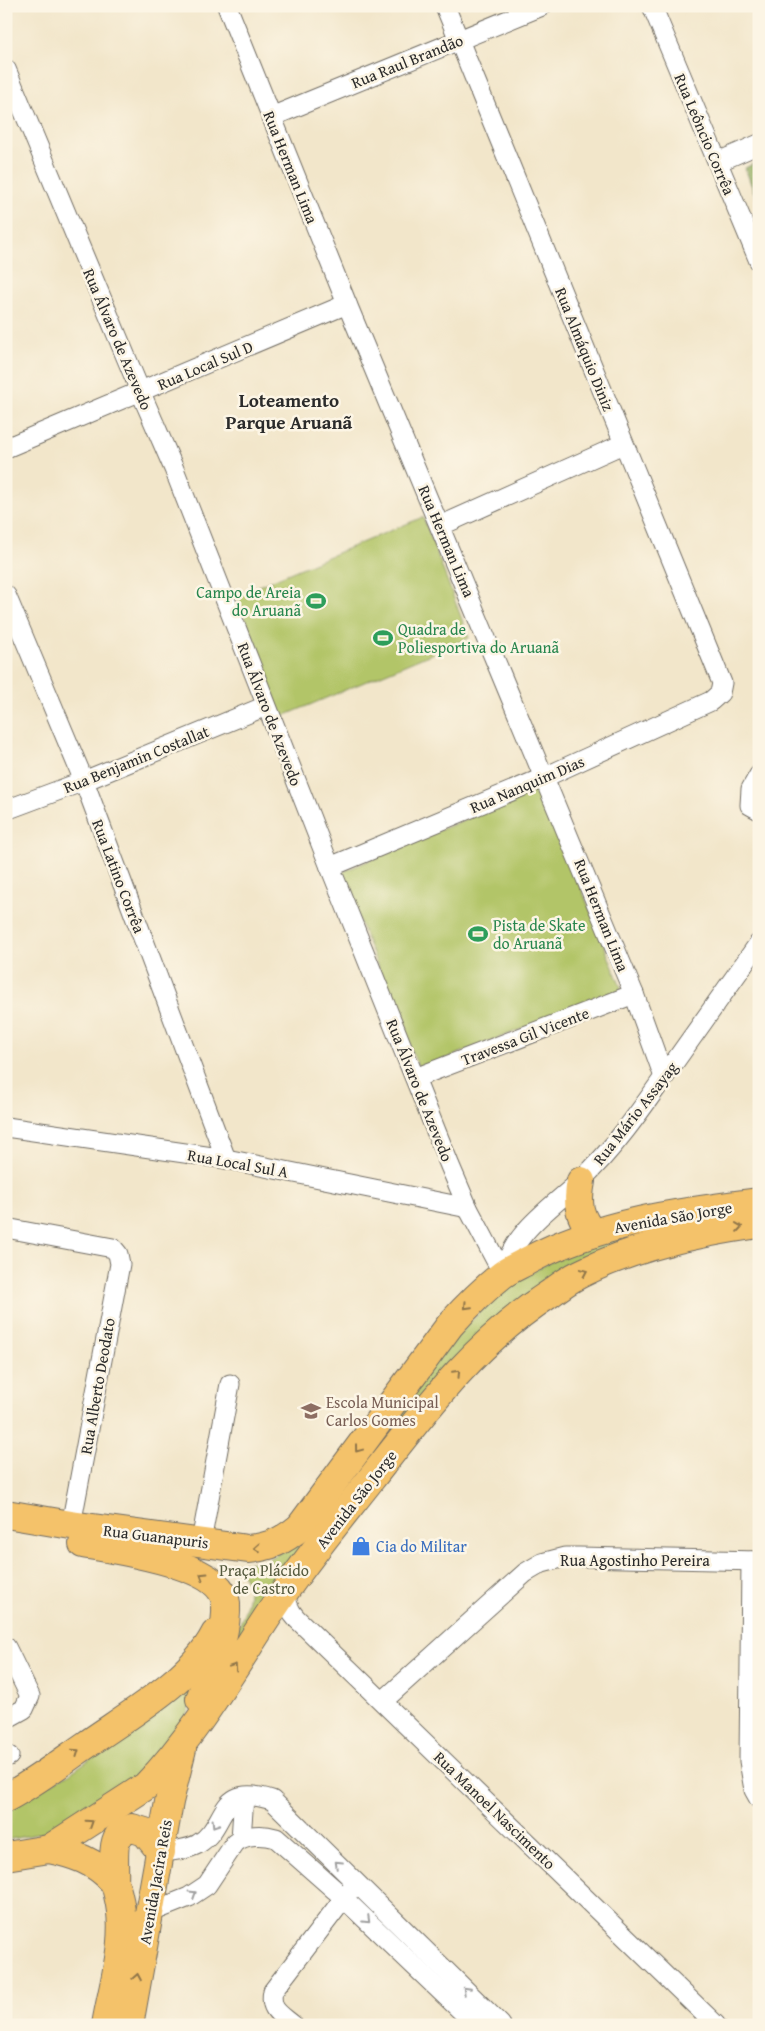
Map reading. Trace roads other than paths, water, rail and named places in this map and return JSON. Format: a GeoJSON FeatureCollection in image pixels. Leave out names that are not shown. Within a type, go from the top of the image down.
{"type":"FeatureCollection","features":[{"type":"Feature","properties":{"kind":"main road"},"geometry":{"type":"LineString","coordinates":[[581,1180],[578,1196],[579,1209],[583,1222],[593,1233]]}},
{"type":"Feature","properties":{"kind":"main road","name":"Avenida São Jorge"},"geometry":{"type":"LineString","coordinates":[[300,1527],[450,1325],[475,1297],[503,1274],[548,1250],[632,1221],[759,1202]]}},
{"type":"Feature","properties":{"kind":"main road","name":"Avenida São Jorge"},"geometry":{"type":"LineString","coordinates":[[6,1856],[49,1849],[146,1786],[184,1740],[286,1589],[438,1394],[482,1346],[529,1306],[579,1274],[640,1250],[711,1231],[759,1224]]}},
{"type":"Feature","properties":{"kind":"main road","name":"Rua Guanapuris"},"geometry":{"type":"LineString","coordinates":[[6,1514],[72,1525],[248,1548],[266,1547],[285,1539],[300,1527]]}},
{"type":"Feature","properties":{"kind":"main road","name":"Rua Guanapuris"},"geometry":{"type":"LineString","coordinates":[[6,1529],[151,1557],[185,1567],[205,1576],[219,1589],[226,1601],[226,1615]]}},
{"type":"Feature","properties":{"kind":"main road"},"geometry":{"type":"LineString","coordinates":[[6,1798],[36,1780],[162,1693],[208,1648],[226,1615]]}},
{"type":"Feature","properties":{"kind":"main road","name":"Avenida São Jorge"},"geometry":{"type":"LineString","coordinates":[[184,1740],[222,1641],[226,1615]]}},
{"type":"Feature","properties":{"kind":"main road","name":"Avenida Jacira Reis"},"geometry":{"type":"LineString","coordinates":[[129,2025],[174,1777],[184,1740]]}},
{"type":"Feature","properties":{"kind":"main road","name":"Avenida Jacira Reis"},"geometry":{"type":"LineString","coordinates":[[106,2025],[122,1929],[121,1909],[114,1882],[117,1837],[132,1828],[144,1832],[161,1852]]}},
{"type":"Feature","properties":{"kind":"main road"},"geometry":{"type":"LineString","coordinates":[[49,1849],[73,1854],[87,1860],[114,1882]]}},
{"type":"Feature","properties":{"kind":"street","name":"Rua Herman Lima"},"geometry":{"type":"LineString","coordinates":[[227,6],[347,304],[634,994],[664,1077]]}},
{"type":"Feature","properties":{"kind":"street","name":"Rua Almáquio Diniz"},"geometry":{"type":"LineString","coordinates":[[446,6],[722,683],[720,693]]}},
{"type":"Feature","properties":{"kind":"street","name":"Rua Raul Brandão"},"geometry":{"type":"LineString","coordinates":[[271,117],[542,6]]}},
{"type":"Feature","properties":{"kind":"street","name":"Rua Leôncio Corrêa"},"geometry":{"type":"LineString","coordinates":[[652,6],[759,261]]}},
{"type":"Feature","properties":{"kind":"street","name":"Rua Álvaro de Azevedo"},"geometry":{"type":"LineString","coordinates":[[6,69],[174,469],[330,867],[468,1208],[503,1274]]}},
{"type":"Feature","properties":{"kind":"street"},"geometry":{"type":"LineString","coordinates":[[718,162],[759,144]]}},
{"type":"Feature","properties":{"kind":"street","name":"Rua Local Sul D"},"geometry":{"type":"LineString","coordinates":[[6,448],[141,393],[347,304]]}},
{"type":"Feature","properties":{"kind":"street"},"geometry":{"type":"LineString","coordinates":[[440,526],[623,444]]}},
{"type":"Feature","properties":{"kind":"street","name":"Rua Latino Corrêa"},"geometry":{"type":"LineString","coordinates":[[6,595],[84,781],[226,1159]]}},
{"type":"Feature","properties":{"kind":"street","name":"Rua Nanquim Dias"},"geometry":{"type":"LineString","coordinates":[[330,867],[545,778],[712,701],[720,693]]}},
{"type":"Feature","properties":{"kind":"street","name":"Rua Benjamin Costallat"},"geometry":{"type":"LineString","coordinates":[[6,810],[84,781],[266,706]]}},
{"type":"Feature","properties":{"kind":"street"},"geometry":{"type":"LineString","coordinates":[[759,775],[751,789],[750,805],[759,810]]}},
{"type":"Feature","properties":{"kind":"street","name":"Rua Mário Assayag"},"geometry":{"type":"LineString","coordinates":[[503,1274],[512,1249],[520,1238],[581,1180],[614,1145],[759,943]]}},
{"type":"Feature","properties":{"kind":"street","name":"Travessa Gil Vicente"},"geometry":{"type":"LineString","coordinates":[[415,1078],[634,994]]}},
{"type":"Feature","properties":{"kind":"street","name":"Rua Local Sul A"},"geometry":{"type":"LineString","coordinates":[[6,1127],[226,1159],[468,1208]]}},
{"type":"Feature","properties":{"kind":"street","name":"Rua Alberto Deodato"},"geometry":{"type":"LineString","coordinates":[[6,1228],[112,1248],[118,1254],[120,1264],[72,1525]]}},
{"type":"Feature","properties":{"kind":"street"},"geometry":{"type":"LineString","coordinates":[[201,1542],[230,1384]]}},
{"type":"Feature","properties":{"kind":"street","name":"Rua Agostinho Pereira"},"geometry":{"type":"LineString","coordinates":[[383,1701],[504,1591],[525,1573],[542,1562],[565,1557],[755,1561]]}},
{"type":"Feature","properties":{"kind":"street"},"geometry":{"type":"LineString","coordinates":[[755,1561],[749,1761],[754,1790],[759,1799]]}},
{"type":"Feature","properties":{"kind":"street","name":"Rua Manoel Nascimento"},"geometry":{"type":"LineString","coordinates":[[286,1589],[286,1602],[289,1610],[296,1618],[716,2025]]}},
{"type":"Feature","properties":{"kind":"street"},"geometry":{"type":"LineString","coordinates":[[6,1647],[30,1696],[24,1709],[6,1719]]}},
{"type":"Feature","properties":{"kind":"street"},"geometry":{"type":"LineString","coordinates":[[161,1852],[185,1849],[199,1844],[209,1834],[227,1805],[234,1799],[261,1796],[272,1800],[501,2025]]}},
{"type":"Feature","properties":{"kind":"street"},"geometry":{"type":"LineString","coordinates":[[241,1838],[244,1797]]}},
{"type":"Feature","properties":{"kind":"street"},"geometry":{"type":"LineString","coordinates":[[149,1913],[189,1897],[206,1885],[241,1838],[267,1835],[276,1838],[344,1898],[476,2025]]}},
{"type":"Feature","properties":{"kind":"street"},"geometry":{"type":"LineString","coordinates":[[293,2025],[275,2010],[271,2001],[273,1991],[357,1882]]}},
{"type":"Feature","properties":{"kind":"place","name":"Campo de Areia do Aruanã"},"geometry":{"type":"Point","coordinates":[316,601]}},
{"type":"Feature","properties":{"kind":"place","name":"Quadra de Poliesportiva do Aruanã"},"geometry":{"type":"Point","coordinates":[383,638]}},
{"type":"Feature","properties":{"kind":"place","name":"Pista de Skate do Aruanã"},"geometry":{"type":"Point","coordinates":[478,934]}},
{"type":"Feature","properties":{"kind":"place","name":"Escola Municipal Carlos Gomes"},"geometry":{"type":"Point","coordinates":[311,1411]}},
{"type":"Feature","properties":{"kind":"place","name":"Cia do Militar"},"geometry":{"type":"Point","coordinates":[361,1546]}},
{"type":"Feature","properties":{"kind":"district","name":"Loteamento Parque Aruanã"},"geometry":{"type":"Point","coordinates":[289,411]}},
{"type":"Feature","properties":{"kind":"park label","name":"Praça Plácido de Castro"},"geometry":{"type":"Point","coordinates":[264,1579]}}]}
